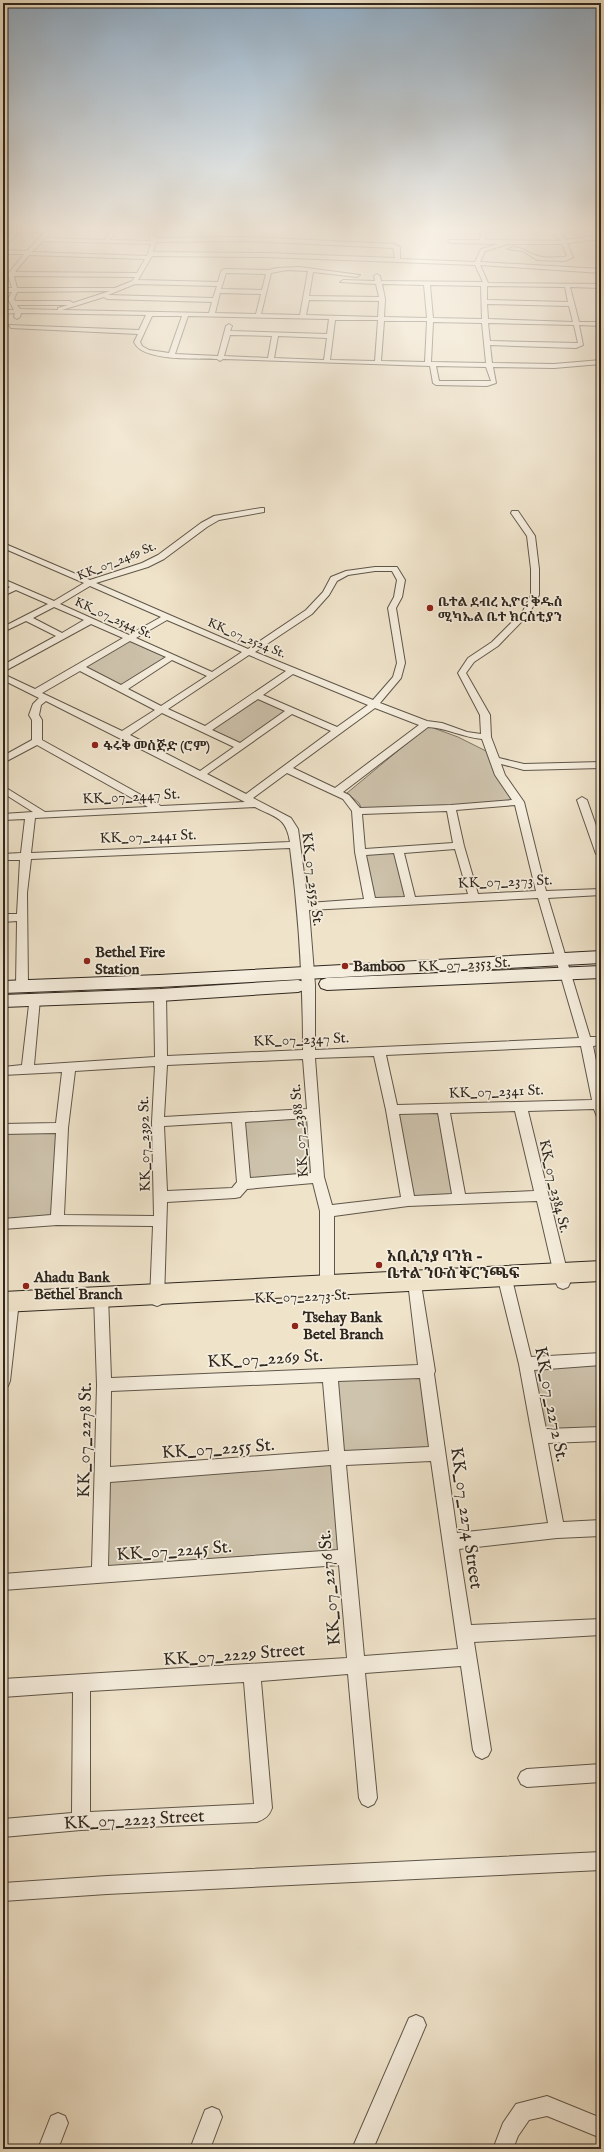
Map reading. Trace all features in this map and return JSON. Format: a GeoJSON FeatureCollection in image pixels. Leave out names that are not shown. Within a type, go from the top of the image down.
{"type":"FeatureCollection","features":[{"type":"Feature","properties":{"kind":"main road","name":"KK_07_2273 St."},"geometry":{"type":"LineString","coordinates":[[562,1278],[601,1271]]}},
{"type":"Feature","properties":{"kind":"main road","name":"KK_07_2273 St."},"geometry":{"type":"LineString","coordinates":[[7,1306],[157,1297],[416,1287],[505,1280],[562,1278],[601,1280]]}},
{"type":"Feature","properties":{"kind":"street"},"geometry":{"type":"LineString","coordinates":[[106,330],[141,332],[137,342],[139,347],[154,354],[171,356],[327,362],[554,366],[601,362]]}},
{"type":"Feature","properties":{"kind":"street"},"geometry":{"type":"LineString","coordinates":[[171,356],[180,330]]}},
{"type":"Feature","properties":{"kind":"street"},"geometry":{"type":"LineString","coordinates":[[327,362],[331,330]]}},
{"type":"Feature","properties":{"kind":"street"},"geometry":{"type":"LineString","coordinates":[[378,362],[381,330]]}},
{"type":"Feature","properties":{"kind":"street"},"geometry":{"type":"LineString","coordinates":[[429,330],[431,364],[435,381],[438,383],[492,383],[494,382],[489,365],[485,330]]}},
{"type":"Feature","properties":{"kind":"street"},"geometry":{"type":"LineString","coordinates":[[486,343],[546,345],[581,344],[576,330]]}},
{"type":"Feature","properties":{"kind":"street"},"geometry":{"type":"LineString","coordinates":[[220,358],[228,333],[331,336]]}},
{"type":"Feature","properties":{"kind":"street"},"geometry":{"type":"LineString","coordinates":[[271,360],[275,335]]}},
{"type":"Feature","properties":{"kind":"street"},"geometry":{"type":"LineString","coordinates":[[546,345],[549,352]]}},
{"type":"Feature","properties":{"kind":"street"},"geometry":{"type":"LineString","coordinates":[[552,359],[554,366]]}},
{"type":"Feature","properties":{"kind":"street","name":"KK_07_2469 St."},"geometry":{"type":"LineString","coordinates":[[3,630],[54,604],[91,582],[107,575],[145,565],[161,557],[204,525],[217,518],[261,510]]}},
{"type":"Feature","properties":{"kind":"street"},"geometry":{"type":"LineString","coordinates":[[515,513],[531,536],[536,595],[526,612],[495,644],[471,660],[462,672],[485,715],[486,737],[500,775],[519,802],[542,895],[586,1042],[600,1107]]}},
{"type":"Feature","properties":{"kind":"street","name":"KK_07_2524 St."},"geometry":{"type":"LineString","coordinates":[[3,546],[91,582],[292,671],[374,704],[426,724],[439,725],[466,735],[486,737]]}},
{"type":"Feature","properties":{"kind":"street"},"geometry":{"type":"LineString","coordinates":[[123,735],[251,652],[309,612],[326,593],[334,579],[346,573],[375,569],[394,569],[398,572],[401,580],[398,597],[392,608],[397,629],[401,663],[397,678],[374,704],[247,798]]}},
{"type":"Feature","properties":{"kind":"street","name":"KK_07_2544 St."},"geometry":{"type":"LineString","coordinates":[[3,581],[214,676]]}},
{"type":"Feature","properties":{"kind":"street"},"geometry":{"type":"LineString","coordinates":[[3,594],[16,587]]}},
{"type":"Feature","properties":{"kind":"street"},"geometry":{"type":"LineString","coordinates":[[35,693],[166,616]]}},
{"type":"Feature","properties":{"kind":"street"},"geometry":{"type":"LineString","coordinates":[[26,618],[62,636]]}},
{"type":"Feature","properties":{"kind":"street"},"geometry":{"type":"LineString","coordinates":[[3,669],[89,621]]}},
{"type":"Feature","properties":{"kind":"street"},"geometry":{"type":"LineString","coordinates":[[121,688],[172,657]]}},
{"type":"Feature","properties":{"kind":"street"},"geometry":{"type":"LineString","coordinates":[[79,667],[161,709],[241,747]]}},
{"type":"Feature","properties":{"kind":"street"},"geometry":{"type":"LineString","coordinates":[[206,730],[292,671]]}},
{"type":"Feature","properties":{"kind":"street","name":"KK_07_2552 St."},"geometry":{"type":"LineString","coordinates":[[3,677],[201,774],[288,820],[293,829],[303,906],[309,979]]}},
{"type":"Feature","properties":{"kind":"street"},"geometry":{"type":"LineString","coordinates":[[257,695],[338,731]]}},
{"type":"Feature","properties":{"kind":"street"},"geometry":{"type":"LineString","coordinates":[[37,741],[37,720],[34,715],[37,704],[45,697]]}},
{"type":"Feature","properties":{"kind":"street"},"geometry":{"type":"LineString","coordinates":[[201,774],[291,710]]}},
{"type":"Feature","properties":{"kind":"street"},"geometry":{"type":"LineString","coordinates":[[336,792],[426,724]]}},
{"type":"Feature","properties":{"kind":"street"},"geometry":{"type":"LineString","coordinates":[[3,760],[37,741]]}},
{"type":"Feature","properties":{"kind":"street"},"geometry":{"type":"LineString","coordinates":[[37,741],[161,810]]}},
{"type":"Feature","properties":{"kind":"street"},"geometry":{"type":"LineString","coordinates":[[494,760],[524,767],[601,765]]}},
{"type":"Feature","properties":{"kind":"street"},"geometry":{"type":"LineString","coordinates":[[287,769],[346,797],[357,811],[360,852],[370,902]]}},
{"type":"Feature","properties":{"kind":"street"},"geometry":{"type":"LineString","coordinates":[[3,789],[45,816]]}},
{"type":"Feature","properties":{"kind":"street"},"geometry":{"type":"LineString","coordinates":[[582,800],[601,854]]}},
{"type":"Feature","properties":{"kind":"street"},"geometry":{"type":"LineString","coordinates":[[357,811],[451,808],[519,802]]}},
{"type":"Feature","properties":{"kind":"street","name":"KK_07_2447 St."},"geometry":{"type":"LineString","coordinates":[[3,817],[260,804]]}},
{"type":"Feature","properties":{"kind":"street"},"geometry":{"type":"LineString","coordinates":[[451,808],[459,846],[474,897]]}},
{"type":"Feature","properties":{"kind":"street"},"geometry":{"type":"LineString","coordinates":[[22,986],[22,893],[24,856],[30,816]]}},
{"type":"Feature","properties":{"kind":"street","name":"KK_07_2441 St."},"geometry":{"type":"LineString","coordinates":[[3,857],[294,845]]}},
{"type":"Feature","properties":{"kind":"street"},"geometry":{"type":"LineString","coordinates":[[360,852],[459,846]]}},
{"type":"Feature","properties":{"kind":"street"},"geometry":{"type":"LineString","coordinates":[[398,850],[410,900]]}},
{"type":"Feature","properties":{"kind":"street","name":"KK_07_2373 St."},"geometry":{"type":"LineString","coordinates":[[303,906],[601,892]]}},
{"type":"Feature","properties":{"kind":"street"},"geometry":{"type":"LineString","coordinates":[[3,918],[23,917]]}},
{"type":"Feature","properties":{"kind":"street","name":"KK_07_2353 St."},"geometry":{"type":"LineString","coordinates":[[55,991],[159,988],[563,966],[601,957]]}},
{"type":"Feature","properties":{"kind":"street","name":"KK_07_2353 St."},"geometry":{"type":"LineString","coordinates":[[563,966],[601,972]]}},
{"type":"Feature","properties":{"kind":"street","name":"KK_07_2388 St."},"geometry":{"type":"LineString","coordinates":[[309,979],[309,1055],[318,1177],[327,1211],[327,1290]]}},
{"type":"Feature","properties":{"kind":"street"},"geometry":{"type":"LineString","coordinates":[[3,987],[22,986],[55,991]]}},
{"type":"Feature","properties":{"kind":"street","name":"KK_07_2392 St."},"geometry":{"type":"LineString","coordinates":[[157,1297],[161,1197],[158,1122],[161,1061],[159,988]]}},
{"type":"Feature","properties":{"kind":"street"},"geometry":{"type":"LineString","coordinates":[[3,1001],[34,999],[55,991]]}},
{"type":"Feature","properties":{"kind":"street"},"geometry":{"type":"LineString","coordinates":[[28,1070],[34,999]]}},
{"type":"Feature","properties":{"kind":"street","name":"KK_07_2347 St."},"geometry":{"type":"LineString","coordinates":[[3,1071],[161,1061],[601,1041]]}},
{"type":"Feature","properties":{"kind":"street"},"geometry":{"type":"LineString","coordinates":[[379,1052],[392,1110],[408,1201]]}},
{"type":"Feature","properties":{"kind":"street"},"geometry":{"type":"LineString","coordinates":[[57,1220],[62,1128],[69,1067]]}},
{"type":"Feature","properties":{"kind":"street","name":"KK_07_2341 St."},"geometry":{"type":"LineString","coordinates":[[392,1110],[520,1105],[600,1107]]}},
{"type":"Feature","properties":{"kind":"street","name":"KK_07_2384 St."},"geometry":{"type":"LineString","coordinates":[[520,1105],[562,1278]]}},
{"type":"Feature","properties":{"kind":"street"},"geometry":{"type":"LineString","coordinates":[[443,1109],[459,1198]]}},
{"type":"Feature","properties":{"kind":"street"},"geometry":{"type":"LineString","coordinates":[[158,1122],[314,1113]]}},
{"type":"Feature","properties":{"kind":"street"},"geometry":{"type":"LineString","coordinates":[[238,1117],[244,1184]]}},
{"type":"Feature","properties":{"kind":"street"},"geometry":{"type":"LineString","coordinates":[[3,1130],[62,1128]]}},
{"type":"Feature","properties":{"kind":"street"},"geometry":{"type":"LineString","coordinates":[[161,1197],[236,1193],[244,1184],[318,1177]]}},
{"type":"Feature","properties":{"kind":"street"},"geometry":{"type":"LineString","coordinates":[[327,1211],[408,1201],[541,1196]]}},
{"type":"Feature","properties":{"kind":"street"},"geometry":{"type":"LineString","coordinates":[[3,1224],[57,1220],[160,1221]]}},
{"type":"Feature","properties":{"kind":"street","name":"KK_07_2272 St."},"geometry":{"type":"LineString","coordinates":[[505,1280],[526,1364],[556,1530]]}},
{"type":"Feature","properties":{"kind":"street","name":"KK_07_2274 Street"},"geometry":{"type":"LineString","coordinates":[[416,1287],[428,1371],[437,1454],[482,1750]]}},
{"type":"Feature","properties":{"kind":"street","name":"KK_07_2278 St."},"geometry":{"type":"LineString","coordinates":[[100,1576],[104,1385],[102,1300]]}},
{"type":"Feature","properties":{"kind":"street"},"geometry":{"type":"LineString","coordinates":[[3,1381],[7,1306]]}},
{"type":"Feature","properties":{"kind":"street"},"geometry":{"type":"LineString","coordinates":[[526,1364],[601,1359]]}},
{"type":"Feature","properties":{"kind":"street","name":"KK_07_2269 St."},"geometry":{"type":"LineString","coordinates":[[104,1385],[330,1374],[428,1371]]}},
{"type":"Feature","properties":{"kind":"street","name":"KK_07_2276 St."},"geometry":{"type":"LineString","coordinates":[[330,1374],[336,1458],[347,1557],[368,1798]]}},
{"type":"Feature","properties":{"kind":"street"},"geometry":{"type":"LineString","coordinates":[[539,1436],[601,1434]]}},
{"type":"Feature","properties":{"kind":"street","name":"KK_07_2255 St."},"geometry":{"type":"LineString","coordinates":[[103,1475],[336,1458],[437,1454]]}},
{"type":"Feature","properties":{"kind":"street"},"geometry":{"type":"LineString","coordinates":[[450,1542],[556,1530],[601,1528]]}},
{"type":"Feature","properties":{"kind":"street","name":"KK_07_2245 St."},"geometry":{"type":"LineString","coordinates":[[3,1582],[347,1557]]}},
{"type":"Feature","properties":{"kind":"street"},"geometry":{"type":"LineString","coordinates":[[464,1634],[601,1627]]}},
{"type":"Feature","properties":{"kind":"street","name":"KK_07_2229 Street"},"geometry":{"type":"LineString","coordinates":[[3,1688],[252,1673],[467,1657]]}},
{"type":"Feature","properties":{"kind":"street","name":"KK_07_2223 Street"},"geometry":{"type":"LineString","coordinates":[[3,1828],[81,1821],[257,1813],[263,1808],[252,1673]]}},
{"type":"Feature","properties":{"kind":"street"},"geometry":{"type":"LineString","coordinates":[[81,1821],[82,1684]]}},
{"type":"Feature","properties":{"kind":"street"},"geometry":{"type":"LineString","coordinates":[[527,1778],[601,1773]]}},
{"type":"Feature","properties":{"kind":"street"},"geometry":{"type":"LineString","coordinates":[[3,1892],[107,1885],[601,1861]]}},
{"type":"Feature","properties":{"kind":"street"},"geometry":{"type":"LineString","coordinates":[[362,2149],[416,2025]]}},
{"type":"Feature","properties":{"kind":"street"},"geometry":{"type":"LineString","coordinates":[[504,2149],[510,2130],[523,2110],[547,2106],[601,2128]]}},
{"type":"Feature","properties":{"kind":"street"},"geometry":{"type":"LineString","coordinates":[[200,2149],[212,2117]]}},
{"type":"Feature","properties":{"kind":"street"},"geometry":{"type":"LineString","coordinates":[[48,2149],[58,2123]]}},
{"type":"Feature","properties":{"kind":"shaded area"},"geometry":{"type":"Polygon","coordinates":[[[129,638],[172,657],[121,689],[79,667],[129,638]]]}},
{"type":"Feature","properties":{"kind":"shaded area"},"geometry":{"type":"Polygon","coordinates":[[[257,695],[291,711],[241,747],[206,730],[257,695]]]}},
{"type":"Feature","properties":{"kind":"shaded area"},"geometry":{"type":"Polygon","coordinates":[[[428,726],[458,737],[490,753],[523,805],[364,814],[359,803],[347,793],[428,726]]]}},
{"type":"Feature","properties":{"kind":"shaded area"},"geometry":{"type":"Polygon","coordinates":[[[398,850],[411,900],[370,902],[360,852],[398,850]]]}},
{"type":"Feature","properties":{"kind":"shaded area"},"geometry":{"type":"Polygon","coordinates":[[[443,1109],[459,1198],[408,1201],[392,1110],[443,1109]]]}},
{"type":"Feature","properties":{"kind":"shaded area"},"geometry":{"type":"Polygon","coordinates":[[[314,1113],[318,1177],[244,1184],[238,1117],[314,1113]]]}},
{"type":"Feature","properties":{"kind":"shaded area"},"geometry":{"type":"Polygon","coordinates":[[[62,1128],[57,1220],[3,1224],[3,1129],[62,1128]]]}},
{"type":"Feature","properties":{"kind":"shaded area"},"geometry":{"type":"Polygon","coordinates":[[[601,1359],[601,1434],[539,1436],[526,1364],[601,1359]]]}},
{"type":"Feature","properties":{"kind":"shaded area"},"geometry":{"type":"Polygon","coordinates":[[[428,1371],[437,1454],[336,1458],[330,1374],[428,1371]]]}},
{"type":"Feature","properties":{"kind":"shaded area"},"geometry":{"type":"Polygon","coordinates":[[[336,1458],[347,1557],[100,1575],[103,1475],[336,1458]]]}},
{"type":"Feature","properties":{"kind":"place","name":"ቤተል ደብረ ኢዮር ቅዱስ ሚካኤል ቤተ ክርስቲያን"},"geometry":{"type":"Point","coordinates":[430,608]}},
{"type":"Feature","properties":{"kind":"place","name":"ፋሩቅ መስጅድ (ሮም)"},"geometry":{"type":"Point","coordinates":[95,745]}},
{"type":"Feature","properties":{"kind":"place","name":"Bethel Fire Station"},"geometry":{"type":"Point","coordinates":[87,961]}},
{"type":"Feature","properties":{"kind":"place","name":"Bamboo"},"geometry":{"type":"Point","coordinates":[345,966]}},
{"type":"Feature","properties":{"kind":"place","name":"አቢሲንያ ባንክ - ቤተል ንዑስ ቅርንጫፍ"},"geometry":{"type":"Point","coordinates":[379,1265]}},
{"type":"Feature","properties":{"kind":"place","name":"Ahadu Bank Bethel Branch"},"geometry":{"type":"Point","coordinates":[26,1286]}},
{"type":"Feature","properties":{"kind":"place","name":"Tsehay Bank Betel Branch"},"geometry":{"type":"Point","coordinates":[295,1326]}}]}
